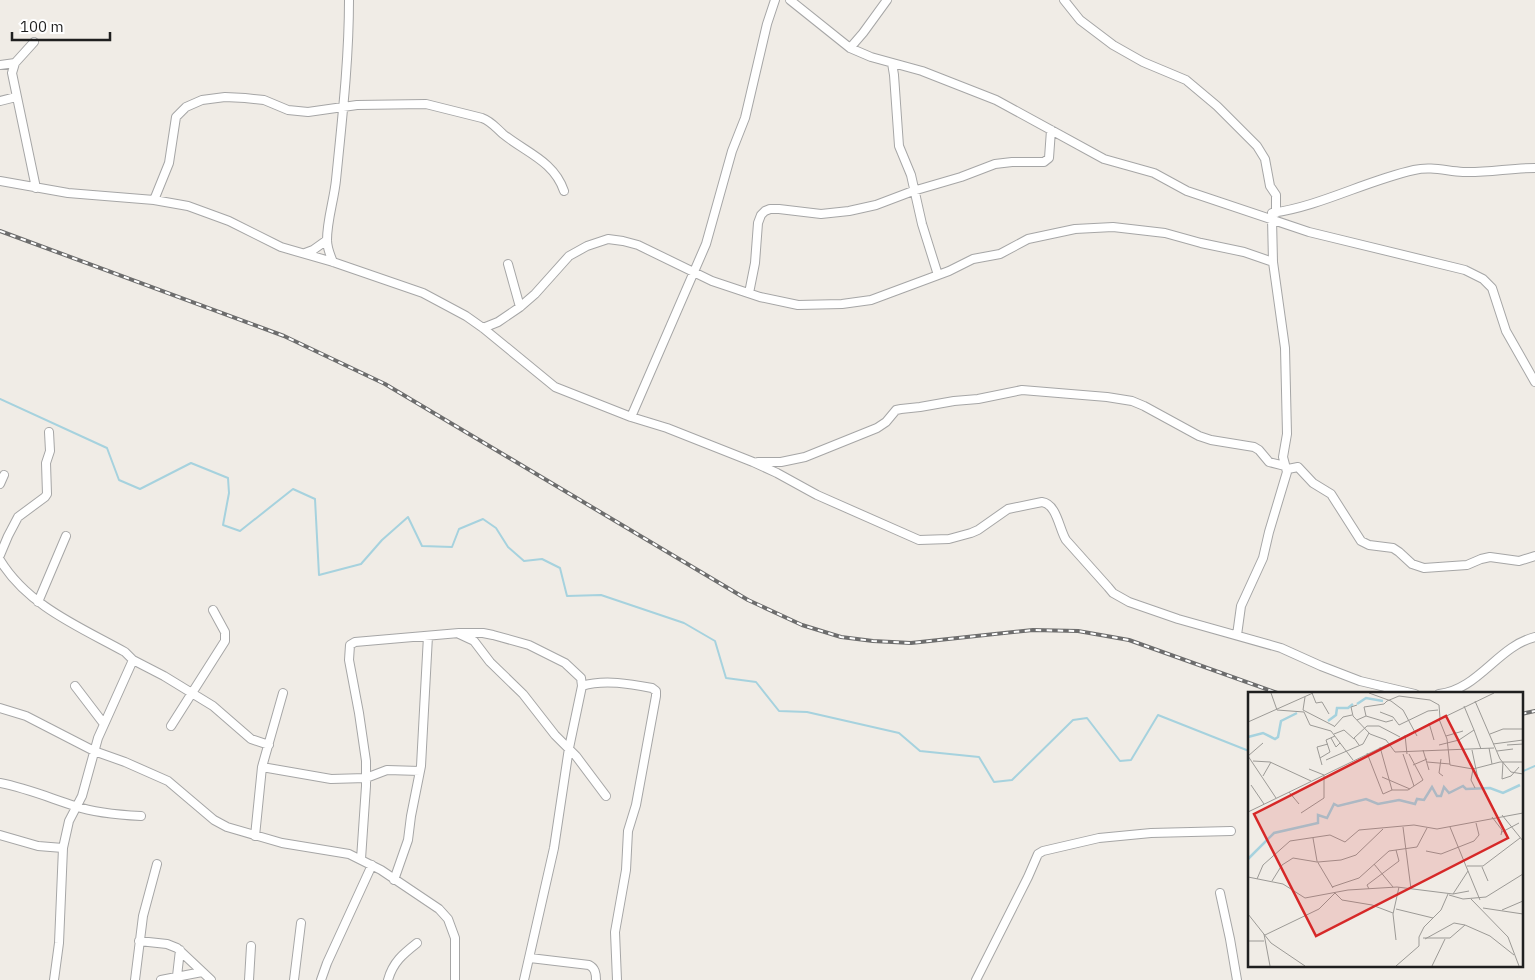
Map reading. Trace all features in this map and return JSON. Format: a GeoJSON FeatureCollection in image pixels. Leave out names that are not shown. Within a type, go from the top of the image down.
{"type":"FeatureCollection","features":[{"type":"Feature","properties":{"kind":"street"},"geometry":{"type":"LineString","coordinates":[[333,262],[327,240],[336,182],[348,36],[348,0]]}},
{"type":"Feature","properties":{"kind":"street"},"geometry":{"type":"LineString","coordinates":[[631,416],[706,244],[732,151],[745,118],[767,24],[775,0]]}},
{"type":"Feature","properties":{"kind":"street"},"geometry":{"type":"LineString","coordinates":[[790,0],[850,48],[871,57],[922,71],[996,100],[1104,159],[1154,173],[1187,191],[1260,215],[1274,216],[1309,232],[1465,270],[1483,279],[1492,288],[1506,331],[1535,382]]}},
{"type":"Feature","properties":{"kind":"street"},"geometry":{"type":"LineString","coordinates":[[850,48],[888,0]]}},
{"type":"Feature","properties":{"kind":"street"},"geometry":{"type":"LineString","coordinates":[[1064,0],[1080,20],[1113,45],[1143,62],[1186,80],[1217,106],[1257,146],[1265,159],[1270,186],[1276,195],[1272,262],[1285,348],[1287,430],[1282,457],[1286,467],[1263,558],[1241,606],[1237,635]]}},
{"type":"Feature","properties":{"kind":"street"},"geometry":{"type":"LineString","coordinates":[[34,42],[15,62],[12,73],[36,188]]}},
{"type":"Feature","properties":{"kind":"street"},"geometry":{"type":"LineString","coordinates":[[0,65],[15,62]]}},
{"type":"Feature","properties":{"kind":"street"},"geometry":{"type":"LineString","coordinates":[[892,63],[899,146],[911,174],[938,275]]}},
{"type":"Feature","properties":{"kind":"street"},"geometry":{"type":"LineString","coordinates":[[0,101],[16,97]]}},
{"type":"Feature","properties":{"kind":"street"},"geometry":{"type":"LineString","coordinates":[[154,200],[169,163],[176,117],[186,108],[202,100],[225,97],[264,100],[288,110],[301,112],[375,104],[426,104],[482,118],[551,168],[560,179],[564,191]]}},
{"type":"Feature","properties":{"kind":"street"},"geometry":{"type":"LineString","coordinates":[[749,293],[755,262],[758,222],[765,211],[779,209],[821,214],[850,212],[876,205],[995,164],[1047,161],[1050,154],[1051,130]]}},
{"type":"Feature","properties":{"kind":"street"},"geometry":{"type":"LineString","coordinates":[[1274,216],[1398,174],[1416,170],[1431,168],[1463,172],[1535,168]]}},
{"type":"Feature","properties":{"kind":"street"},"geometry":{"type":"LineString","coordinates":[[0,180],[68,193],[154,200],[203,211],[229,221],[272,243],[423,293],[466,316],[483,328],[554,387],[753,462],[817,495],[913,537],[926,540],[949,539],[971,534],[1008,509],[1046,502],[1053,509],[1061,532],[1066,540],[1113,593],[1129,602],[1178,619],[1281,648],[1360,681],[1407,692]]}},
{"type":"Feature","properties":{"kind":"street"},"geometry":{"type":"LineString","coordinates":[[483,328],[498,322],[520,307],[535,294],[568,256],[587,246],[608,239],[638,246],[712,281],[769,300],[798,304],[853,303],[871,300],[938,275],[973,259],[1000,254],[1037,236],[1095,227],[1165,232],[1201,243],[1244,252],[1272,262]]}},
{"type":"Feature","properties":{"kind":"street"},"geometry":{"type":"LineString","coordinates":[[304,254],[327,240]]}},
{"type":"Feature","properties":{"kind":"street"},"geometry":{"type":"LineString","coordinates":[[508,264],[520,307]]}},
{"type":"Feature","properties":{"kind":"street"},"geometry":{"type":"LineString","coordinates":[[753,462],[775,463],[805,457],[877,428],[886,422],[896,410],[901,409],[948,401],[978,399],[1022,390],[1107,397],[1132,401],[1199,436],[1211,440],[1254,447],[1269,462],[1298,468],[1312,483],[1328,491],[1361,540],[1369,546],[1393,548],[1414,566],[1430,569],[1450,568],[1467,565],[1483,558],[1496,557],[1519,561],[1535,556]]}},
{"type":"Feature","properties":{"kind":"street"},"geometry":{"type":"LineString","coordinates":[[0,555],[18,517],[46,497],[45,474],[50,451],[49,432]]}},
{"type":"Feature","properties":{"kind":"street"},"geometry":{"type":"LineString","coordinates":[[0,484],[4,475]]}},
{"type":"Feature","properties":{"kind":"street"},"geometry":{"type":"LineString","coordinates":[[38,602],[66,536]]}},
{"type":"Feature","properties":{"kind":"street"},"geometry":{"type":"LineString","coordinates":[[1,565],[38,602],[125,652],[133,660],[193,693],[224,714],[246,736],[269,745]]}},
{"type":"Feature","properties":{"kind":"street"},"geometry":{"type":"LineString","coordinates":[[171,726],[225,641],[225,632],[213,610]]}},
{"type":"Feature","properties":{"kind":"street"},"geometry":{"type":"LineString","coordinates":[[459,633],[474,641],[485,656],[523,694],[555,735],[569,748],[606,796]]}},
{"type":"Feature","properties":{"kind":"street"},"geometry":{"type":"LineString","coordinates":[[360,858],[366,778],[362,733],[349,660],[350,645],[355,642],[459,633],[483,633],[540,650],[572,668],[581,678],[582,686],[569,748],[554,848],[524,980]]}},
{"type":"Feature","properties":{"kind":"street"},"geometry":{"type":"LineString","coordinates":[[394,880],[408,840],[420,771],[428,636]]}},
{"type":"Feature","properties":{"kind":"street"},"geometry":{"type":"LineString","coordinates":[[1446,692],[1460,688],[1501,657],[1529,639],[1535,638]]}},
{"type":"Feature","properties":{"kind":"street"},"geometry":{"type":"LineString","coordinates":[[54,980],[59,943],[63,848],[69,821],[82,796],[94,751],[104,724],[133,660]]}},
{"type":"Feature","properties":{"kind":"street"},"geometry":{"type":"LineString","coordinates":[[582,686],[623,684],[652,688],[656,691],[636,805],[628,831],[624,882],[615,932],[617,980]]}},
{"type":"Feature","properties":{"kind":"street"},"geometry":{"type":"LineString","coordinates":[[75,686],[104,724]]}},
{"type":"Feature","properties":{"kind":"street"},"geometry":{"type":"LineString","coordinates":[[255,836],[262,767],[283,693]]}},
{"type":"Feature","properties":{"kind":"street"},"geometry":{"type":"LineString","coordinates":[[0,708],[26,716],[94,751],[168,781],[220,824],[234,830],[296,846],[339,851],[360,858],[372,865],[439,910],[451,924],[456,938],[455,980]]}},
{"type":"Feature","properties":{"kind":"street"},"geometry":{"type":"LineString","coordinates":[[262,767],[321,779],[366,778],[387,770],[420,771]]}},
{"type":"Feature","properties":{"kind":"street"},"geometry":{"type":"LineString","coordinates":[[0,783],[46,795],[76,806],[126,816],[141,816]]}},
{"type":"Feature","properties":{"kind":"street"},"geometry":{"type":"LineString","coordinates":[[976,980],[1038,854],[1043,850],[1076,842],[1118,836],[1151,833],[1231,831]]}},
{"type":"Feature","properties":{"kind":"street"},"geometry":{"type":"LineString","coordinates":[[0,835],[38,846],[63,848]]}},
{"type":"Feature","properties":{"kind":"street"},"geometry":{"type":"LineString","coordinates":[[135,980],[143,916],[157,864]]}},
{"type":"Feature","properties":{"kind":"street"},"geometry":{"type":"LineString","coordinates":[[321,980],[372,865]]}},
{"type":"Feature","properties":{"kind":"street"},"geometry":{"type":"LineString","coordinates":[[1220,893],[1237,980]]}},
{"type":"Feature","properties":{"kind":"street"},"geometry":{"type":"LineString","coordinates":[[294,980],[301,923]]}},
{"type":"Feature","properties":{"kind":"street"},"geometry":{"type":"LineString","coordinates":[[139,941],[167,944],[180,950],[211,980]]}},
{"type":"Feature","properties":{"kind":"street"},"geometry":{"type":"LineString","coordinates":[[388,980],[391,970],[398,959],[417,943]]}},
{"type":"Feature","properties":{"kind":"street"},"geometry":{"type":"LineString","coordinates":[[250,980],[251,946]]}},
{"type":"Feature","properties":{"kind":"street"},"geometry":{"type":"LineString","coordinates":[[177,976],[180,950]]}},
{"type":"Feature","properties":{"kind":"street"},"geometry":{"type":"LineString","coordinates":[[530,958],[589,965],[595,971],[596,980]]}},
{"type":"Feature","properties":{"kind":"street"},"geometry":{"type":"LineString","coordinates":[[161,980],[202,972]]}},
{"type":"Feature","properties":{"kind":"waterway"},"geometry":{"type":"LineString","coordinates":[[0,399],[107,448],[119,480],[140,489],[191,463],[228,478],[229,493],[223,525],[240,531],[293,489],[315,499],[319,575],[361,564],[382,540],[408,517],[422,546],[452,547],[459,529],[483,519],[496,528],[508,547],[524,561],[542,559],[560,568],[567,596],[601,595],[684,623],[715,641],[726,678],[756,682],[779,711],[807,712],[899,733],[920,751],[979,757],[994,782],[1012,780],[1073,720],[1087,718],[1120,761],[1131,760],[1158,715],[1248,751]]}},
{"type":"Feature","properties":{"kind":"waterway"},"geometry":{"type":"LineString","coordinates":[[1522,772],[1535,766]]}},
{"type":"Feature","properties":{"kind":"railway"},"geometry":{"type":"LineString","coordinates":[[0,231],[284,336],[385,384],[748,600],[802,625],[841,637],[911,643],[1033,630],[1078,631],[1129,640],[1274,692]]}},
{"type":"Feature","properties":{"kind":"railway"},"geometry":{"type":"LineString","coordinates":[[1522,714],[1535,711]]}}]}
